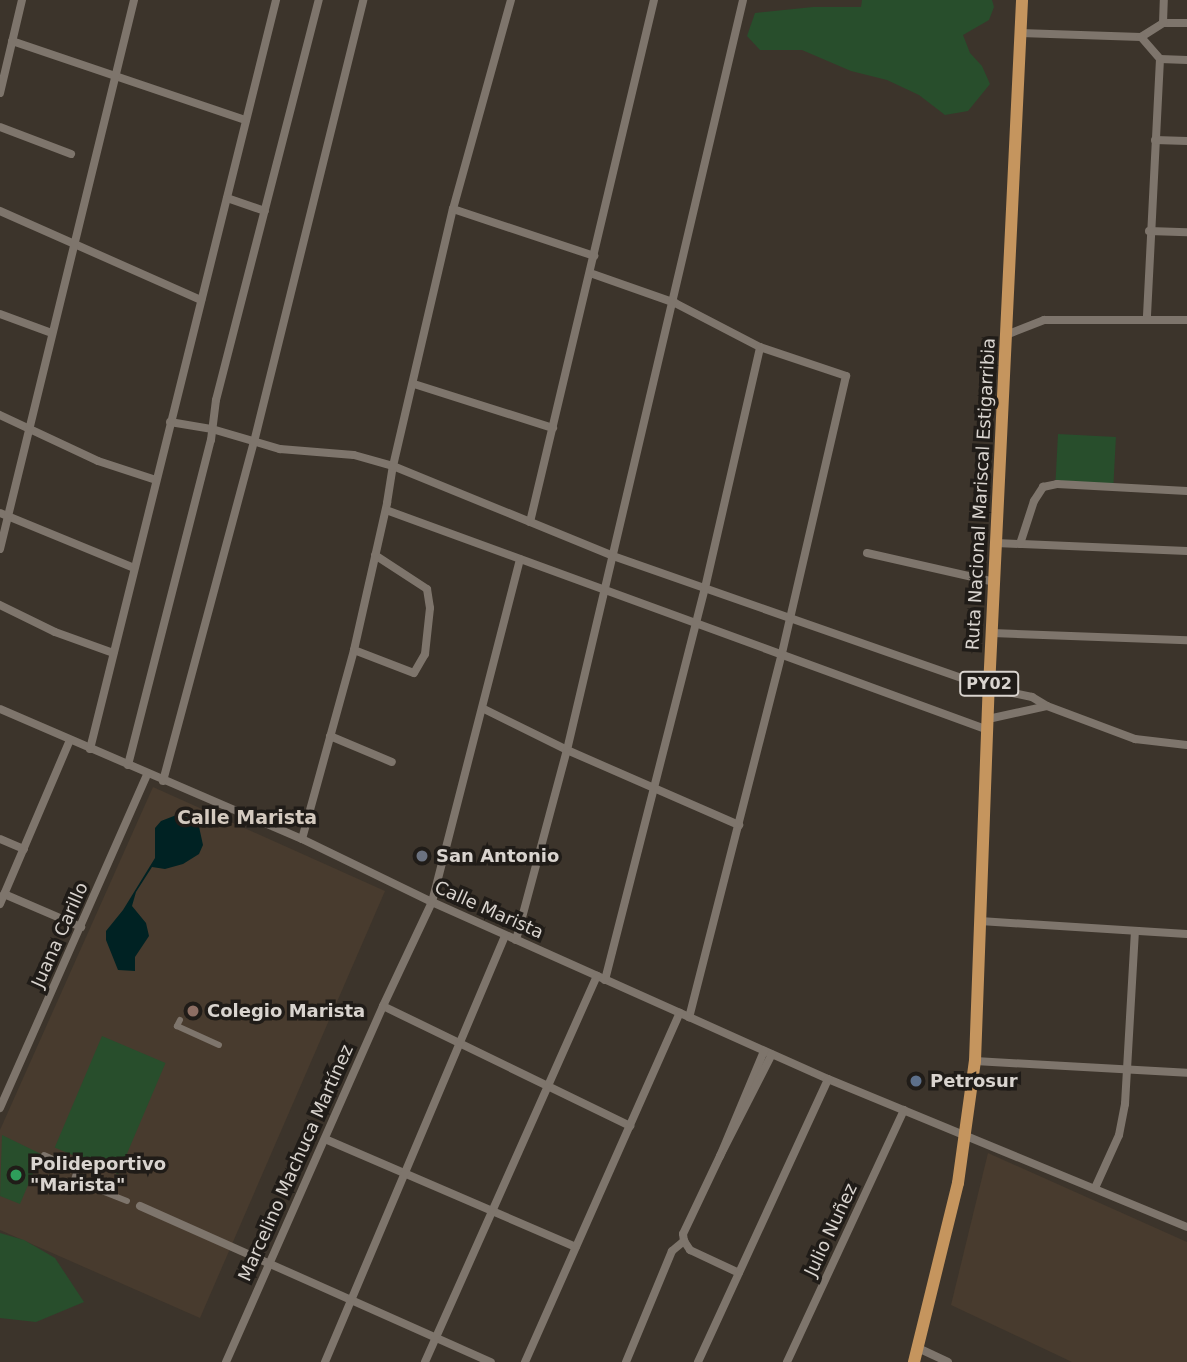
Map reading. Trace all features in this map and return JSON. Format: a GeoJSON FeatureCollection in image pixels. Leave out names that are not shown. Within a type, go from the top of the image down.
{"type":"FeatureCollection","features":[{"type":"Feature","properties":{"kind":"main road","name":"Ruta Nacional Mariscal Estigarribia"},"geometry":{"type":"LineString","coordinates":[[914,1362],[958,1183],[967,1135],[975,1061],[989,688],[1022,0]]}},
{"type":"Feature","properties":{"kind":"street"},"geometry":{"type":"LineString","coordinates":[[0,93],[22,0]]}},
{"type":"Feature","properties":{"kind":"street"},"geometry":{"type":"LineString","coordinates":[[0,549],[4,515],[29,429],[134,0]]}},
{"type":"Feature","properties":{"kind":"street"},"geometry":{"type":"LineString","coordinates":[[90,749],[276,0]]}},
{"type":"Feature","properties":{"kind":"street"},"geometry":{"type":"LineString","coordinates":[[128,765],[212,429],[216,400],[320,0]]}},
{"type":"Feature","properties":{"kind":"street"},"geometry":{"type":"LineString","coordinates":[[163,781],[254,442],[363,0]]}},
{"type":"Feature","properties":{"kind":"street"},"geometry":{"type":"LineString","coordinates":[[302,839],[354,650],[386,510],[393,466],[453,209],[511,0]]}},
{"type":"Feature","properties":{"kind":"street"},"geometry":{"type":"LineString","coordinates":[[530,522],[654,0]]}},
{"type":"Feature","properties":{"kind":"street"},"geometry":{"type":"LineString","coordinates":[[516,940],[567,750],[675,303],[743,0]]}},
{"type":"Feature","properties":{"kind":"street"},"geometry":{"type":"LineString","coordinates":[[1163,23],[1164,0]]}},
{"type":"Feature","properties":{"kind":"street"},"geometry":{"type":"LineString","coordinates":[[1020,33],[1141,37],[1163,23],[1187,23]]}},
{"type":"Feature","properties":{"kind":"street"},"geometry":{"type":"LineString","coordinates":[[1141,37],[1160,59],[1149,231],[1147,319]]}},
{"type":"Feature","properties":{"kind":"street"},"geometry":{"type":"LineString","coordinates":[[12,41],[246,120]]}},
{"type":"Feature","properties":{"kind":"street"},"geometry":{"type":"LineString","coordinates":[[1160,59],[1187,60]]}},
{"type":"Feature","properties":{"kind":"street"},"geometry":{"type":"LineString","coordinates":[[0,127],[71,154]]}},
{"type":"Feature","properties":{"kind":"street"},"geometry":{"type":"LineString","coordinates":[[1155,140],[1187,141]]}},
{"type":"Feature","properties":{"kind":"street"},"geometry":{"type":"LineString","coordinates":[[227,198],[265,211]]}},
{"type":"Feature","properties":{"kind":"street"},"geometry":{"type":"LineString","coordinates":[[453,209],[594,256]]}},
{"type":"Feature","properties":{"kind":"street"},"geometry":{"type":"LineString","coordinates":[[0,211],[201,300]]}},
{"type":"Feature","properties":{"kind":"street"},"geometry":{"type":"LineString","coordinates":[[1149,231],[1187,233]]}},
{"type":"Feature","properties":{"kind":"street"},"geometry":{"type":"LineString","coordinates":[[590,273],[675,303],[760,347],[846,376],[782,653],[689,1017]]}},
{"type":"Feature","properties":{"kind":"street"},"geometry":{"type":"LineString","coordinates":[[0,314],[52,333]]}},
{"type":"Feature","properties":{"kind":"street"},"geometry":{"type":"LineString","coordinates":[[1006,335],[1044,320],[1187,320]]}},
{"type":"Feature","properties":{"kind":"street"},"geometry":{"type":"LineString","coordinates":[[425,1362],[601,978],[655,789],[705,588],[760,347]]}},
{"type":"Feature","properties":{"kind":"street"},"geometry":{"type":"LineString","coordinates":[[414,384],[553,428]]}},
{"type":"Feature","properties":{"kind":"street"},"geometry":{"type":"LineString","coordinates":[[0,415],[97,461],[156,480]]}},
{"type":"Feature","properties":{"kind":"street"},"geometry":{"type":"LineString","coordinates":[[170,422],[212,429],[280,449],[354,455],[393,466],[613,556],[788,618],[989,688],[1032,697],[1047,706],[1135,739],[1187,745]]}},
{"type":"Feature","properties":{"kind":"street"},"geometry":{"type":"LineString","coordinates":[[1020,544],[1034,501],[1043,487],[1057,484],[1187,491]]}},
{"type":"Feature","properties":{"kind":"street"},"geometry":{"type":"LineString","coordinates":[[386,510],[696,623],[988,724],[1047,706]]}},
{"type":"Feature","properties":{"kind":"street"},"geometry":{"type":"LineString","coordinates":[[4,515],[134,568]]}},
{"type":"Feature","properties":{"kind":"street"},"geometry":{"type":"LineString","coordinates":[[996,543],[1187,551]]}},
{"type":"Feature","properties":{"kind":"street"},"geometry":{"type":"LineString","coordinates":[[867,553],[995,582]]}},
{"type":"Feature","properties":{"kind":"street"},"geometry":{"type":"LineString","coordinates":[[354,650],[414,673],[425,654],[430,608],[427,589],[376,555]]}},
{"type":"Feature","properties":{"kind":"street","name":"Marcelino Machuca Martínez"},"geometry":{"type":"LineString","coordinates":[[226,1362],[383,1006],[432,902],[484,709],[520,559]]}},
{"type":"Feature","properties":{"kind":"street"},"geometry":{"type":"LineString","coordinates":[[0,605],[55,632],[113,653]]}},
{"type":"Feature","properties":{"kind":"street"},"geometry":{"type":"LineString","coordinates":[[992,633],[1187,640]]}},
{"type":"Feature","properties":{"kind":"street","name":"Calle Marista"},"geometry":{"type":"LineString","coordinates":[[0,709],[302,839],[432,902],[828,1079],[1187,1227]]}},
{"type":"Feature","properties":{"kind":"street"},"geometry":{"type":"LineString","coordinates":[[484,709],[567,750],[738,825]]}},
{"type":"Feature","properties":{"kind":"street"},"geometry":{"type":"LineString","coordinates":[[330,736],[392,762]]}},
{"type":"Feature","properties":{"kind":"street"},"geometry":{"type":"LineString","coordinates":[[0,904],[70,740]]}},
{"type":"Feature","properties":{"kind":"street","name":"Juana Carillo"},"geometry":{"type":"LineString","coordinates":[[0,1108],[3,1091],[81,927],[148,774]]}},
{"type":"Feature","properties":{"kind":"street"},"geometry":{"type":"LineString","coordinates":[[0,839],[24,849]]}},
{"type":"Feature","properties":{"kind":"street"},"geometry":{"type":"LineString","coordinates":[[4,894],[81,927]]}},
{"type":"Feature","properties":{"kind":"street"},"geometry":{"type":"LineString","coordinates":[[980,921],[1187,934]]}},
{"type":"Feature","properties":{"kind":"street"},"geometry":{"type":"LineString","coordinates":[[1095,1188],[1119,1135],[1125,1104],[1135,932]]}},
{"type":"Feature","properties":{"kind":"street"},"geometry":{"type":"LineString","coordinates":[[326,1362],[505,935]]}},
{"type":"Feature","properties":{"kind":"street"},"geometry":{"type":"LineString","coordinates":[[383,1006],[630,1126]]}},
{"type":"Feature","properties":{"kind":"street"},"geometry":{"type":"LineString","coordinates":[[525,1362],[680,1013]]}},
{"type":"Feature","properties":{"kind":"street"},"geometry":{"type":"LineString","coordinates":[[180,1020],[177,1027],[219,1045]]}},
{"type":"Feature","properties":{"kind":"street"},"geometry":{"type":"LineString","coordinates":[[739,1273],[690,1250],[683,1234],[768,1052]]}},
{"type":"Feature","properties":{"kind":"street"},"geometry":{"type":"LineString","coordinates":[[975,1061],[1187,1073]]}},
{"type":"Feature","properties":{"kind":"street"},"geometry":{"type":"LineString","coordinates":[[698,1362],[828,1079]]}},
{"type":"Feature","properties":{"kind":"street","name":"Julio Nuñez"},"geometry":{"type":"LineString","coordinates":[[790,1361],[904,1110]]}},
{"type":"Feature","properties":{"kind":"street"},"geometry":{"type":"LineString","coordinates":[[325,1139],[576,1247]]}},
{"type":"Feature","properties":{"kind":"street"},"geometry":{"type":"LineString","coordinates":[[44,1155],[77,1170],[74,1180],[127,1201]]}},
{"type":"Feature","properties":{"kind":"street"},"geometry":{"type":"LineString","coordinates":[[139,1206],[491,1362]]}},
{"type":"Feature","properties":{"kind":"street"},"geometry":{"type":"LineString","coordinates":[[626,1362],[672,1251],[684,1241]]}},
{"type":"Feature","properties":{"kind":"street"},"geometry":{"type":"LineString","coordinates":[[918,1348],[948,1362]]}},
{"type":"Feature","properties":{"kind":"shaded area","name":"Colegio Marista"},"geometry":{"type":"Polygon","coordinates":[[[153,787],[385,891],[200,1318],[0,1230],[0,1130],[153,787]]]}},
{"type":"Feature","properties":{"kind":"shaded area"},"geometry":{"type":"Polygon","coordinates":[[[988,1153],[1187,1242],[1187,1362],[1072,1362],[951,1305],[988,1153]]]}},
{"type":"Feature","properties":{"kind":"green space"},"geometry":{"type":"Polygon","coordinates":[[[862,0],[992,0],[994,7],[989,20],[963,35],[970,53],[982,66],[990,84],[968,111],[945,115],[919,95],[887,80],[851,71],[802,50],[760,50],[747,36],[755,13],[813,7],[861,7],[862,0]]]}},
{"type":"Feature","properties":{"kind":"green space"},"geometry":{"type":"Polygon","coordinates":[[[1058,434],[1116,437],[1113,486],[1055,483],[1058,434]]]}},
{"type":"Feature","properties":{"kind":"green space"},"geometry":{"type":"Polygon","coordinates":[[[102,1036],[166,1063],[118,1174],[55,1147],[102,1036]]]}},
{"type":"Feature","properties":{"kind":"green space","name":"Polideportivo \"Marista\""},"geometry":{"type":"Polygon","coordinates":[[[2,1135],[41,1154],[20,1204],[0,1196],[2,1135]]]}},
{"type":"Feature","properties":{"kind":"green space"},"geometry":{"type":"Polygon","coordinates":[[[0,1233],[24,1240],[55,1258],[84,1302],[36,1322],[0,1318],[0,1233]]]}},
{"type":"Feature","properties":{"kind":"water"},"geometry":{"type":"Polygon","coordinates":[[[179,814],[198,822],[203,845],[199,854],[183,864],[165,869],[152,867],[136,892],[132,906],[146,923],[149,936],[135,957],[135,971],[118,970],[106,940],[106,931],[123,910],[155,858],[155,828],[161,821],[179,814]]]}},
{"type":"Feature","properties":{"kind":"place","name":"San Antonio"},"geometry":{"type":"Point","coordinates":[422,856]}},
{"type":"Feature","properties":{"kind":"place","name":"Colegio Marista"},"geometry":{"type":"Point","coordinates":[193,1011]}},
{"type":"Feature","properties":{"kind":"place","name":"Petrosur"},"geometry":{"type":"Point","coordinates":[916,1081]}},
{"type":"Feature","properties":{"kind":"place","name":"Polideportivo \"Marista\""},"geometry":{"type":"Point","coordinates":[16,1175]}},
{"type":"Feature","properties":{"kind":"district","name":"Calle Marista"},"geometry":{"type":"Point","coordinates":[247,818]}}]}
